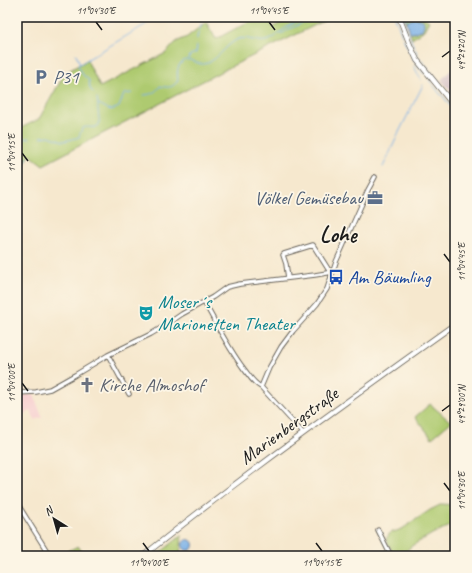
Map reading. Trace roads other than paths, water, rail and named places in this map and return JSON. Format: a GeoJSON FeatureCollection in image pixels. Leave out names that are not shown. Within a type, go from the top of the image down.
{"type":"FeatureCollection","features":[{"type":"Feature","properties":{"kind":"main road"},"geometry":{"type":"LineString","coordinates":[[399,17],[416,58],[424,70],[455,107]]}},
{"type":"Feature","properties":{"kind":"main road","name":"Marienbergstraße"},"geometry":{"type":"LineString","coordinates":[[143,556],[303,433],[455,324]]}},
{"type":"Feature","properties":{"kind":"street"},"geometry":{"type":"LineString","coordinates":[[261,387],[269,368],[281,347],[312,310],[327,289],[331,272],[375,177]]}},
{"type":"Feature","properties":{"kind":"street"},"geometry":{"type":"LineString","coordinates":[[288,278],[283,255],[313,245],[331,272]]}},
{"type":"Feature","properties":{"kind":"street"},"geometry":{"type":"LineString","coordinates":[[17,393],[36,392],[50,389],[108,355],[166,326],[182,314],[213,297],[227,287],[331,272]]}},
{"type":"Feature","properties":{"kind":"street"},"geometry":{"type":"LineString","coordinates":[[204,302],[234,355],[253,381],[261,387],[303,433]]}},
{"type":"Feature","properties":{"kind":"street"},"geometry":{"type":"LineString","coordinates":[[108,355],[129,394]]}},
{"type":"Feature","properties":{"kind":"street"},"geometry":{"type":"LineString","coordinates":[[17,503],[50,556]]}},
{"type":"Feature","properties":{"kind":"street"},"geometry":{"type":"LineString","coordinates":[[378,530],[391,556]]}},
{"type":"Feature","properties":{"kind":"water"},"geometry":{"type":"Polygon","coordinates":[[[416,18],[423,20],[423,27],[421,31],[410,33],[407,23],[416,18]]]}},
{"type":"Feature","properties":{"kind":"water"},"geometry":{"type":"Polygon","coordinates":[[[188,539],[192,541],[194,545],[192,549],[188,551],[184,549],[182,545],[184,541],[188,539]]]}},
{"type":"Feature","properties":{"kind":"waterway"},"geometry":{"type":"LineString","coordinates":[[143,95],[153,93],[160,86],[168,87],[174,85],[178,80],[177,73],[179,66],[184,61],[190,60],[201,64],[208,63],[236,40],[243,38],[266,41],[294,23],[308,17]]}},
{"type":"Feature","properties":{"kind":"waterway"},"geometry":{"type":"LineString","coordinates":[[301,21],[305,23],[318,17]]}},
{"type":"Feature","properties":{"kind":"waterway"},"geometry":{"type":"LineString","coordinates":[[395,17],[402,35]]}},
{"type":"Feature","properties":{"kind":"waterway"},"geometry":{"type":"LineString","coordinates":[[402,17],[409,36]]}},
{"type":"Feature","properties":{"kind":"waterway"},"geometry":{"type":"LineString","coordinates":[[404,17],[408,21]]}},
{"type":"Feature","properties":{"kind":"waterway"},"geometry":{"type":"LineString","coordinates":[[94,93],[90,89],[89,80],[83,75],[78,65],[148,23]]}},
{"type":"Feature","properties":{"kind":"waterway"},"geometry":{"type":"LineString","coordinates":[[280,33],[303,23]]}},
{"type":"Feature","properties":{"kind":"waterway"},"geometry":{"type":"LineString","coordinates":[[197,39],[201,24]]}},
{"type":"Feature","properties":{"kind":"waterway"},"geometry":{"type":"LineString","coordinates":[[403,38],[412,57],[424,74]]}},
{"type":"Feature","properties":{"kind":"waterway"},"geometry":{"type":"LineString","coordinates":[[410,38],[414,47]]}},
{"type":"Feature","properties":{"kind":"waterway"},"geometry":{"type":"LineString","coordinates":[[189,59],[190,55],[196,53],[197,46]]}},
{"type":"Feature","properties":{"kind":"waterway"},"geometry":{"type":"LineString","coordinates":[[415,49],[418,55]]}},
{"type":"Feature","properties":{"kind":"waterway"},"geometry":{"type":"LineString","coordinates":[[76,54],[80,64]]}},
{"type":"Feature","properties":{"kind":"waterway"},"geometry":{"type":"LineString","coordinates":[[419,57],[430,71]]}},
{"type":"Feature","properties":{"kind":"waterway"},"geometry":{"type":"LineString","coordinates":[[414,66],[421,80]]}},
{"type":"Feature","properties":{"kind":"waterway"},"geometry":{"type":"LineString","coordinates":[[431,73],[440,84]]}},
{"type":"Feature","properties":{"kind":"waterway"},"geometry":{"type":"LineString","coordinates":[[429,80],[441,95]]}},
{"type":"Feature","properties":{"kind":"waterway"},"geometry":{"type":"LineString","coordinates":[[397,136],[423,85]]}},
{"type":"Feature","properties":{"kind":"waterway"},"geometry":{"type":"LineString","coordinates":[[41,137],[49,136],[63,141],[79,137],[83,128],[95,127],[99,125],[98,104],[110,109],[115,109],[119,107],[124,94],[132,93]]}},
{"type":"Feature","properties":{"kind":"waterway"},"geometry":{"type":"LineString","coordinates":[[442,95],[455,112]]}},
{"type":"Feature","properties":{"kind":"waterway"},"geometry":{"type":"LineString","coordinates":[[97,98],[98,104]]}},
{"type":"Feature","properties":{"kind":"waterway"},"geometry":{"type":"LineString","coordinates":[[17,152],[22,139],[30,138]]}},
{"type":"Feature","properties":{"kind":"waterway"},"geometry":{"type":"LineString","coordinates":[[383,167],[396,139]]}},
{"type":"Feature","properties":{"kind":"waterway"},"geometry":{"type":"LineString","coordinates":[[17,174],[20,172],[28,157]]}},
{"type":"Feature","properties":{"kind":"place","name":"P31"},"geometry":{"type":"Point","coordinates":[41,77]}},
{"type":"Feature","properties":{"kind":"place","name":"Völkel Gemüsebau"},"geometry":{"type":"Point","coordinates":[375,198]}},
{"type":"Feature","properties":{"kind":"place","name":"Am Bäumling"},"geometry":{"type":"Point","coordinates":[336,277]}},
{"type":"Feature","properties":{"kind":"place","name":"Moser´s Marionetten Theater"},"geometry":{"type":"Point","coordinates":[146,313]}},
{"type":"Feature","properties":{"kind":"place","name":"Kirche Almoshof"},"geometry":{"type":"Point","coordinates":[87,385]}},
{"type":"Feature","properties":{"kind":"district","name":"Lohe"},"geometry":{"type":"Point","coordinates":[338,234]}}]}
